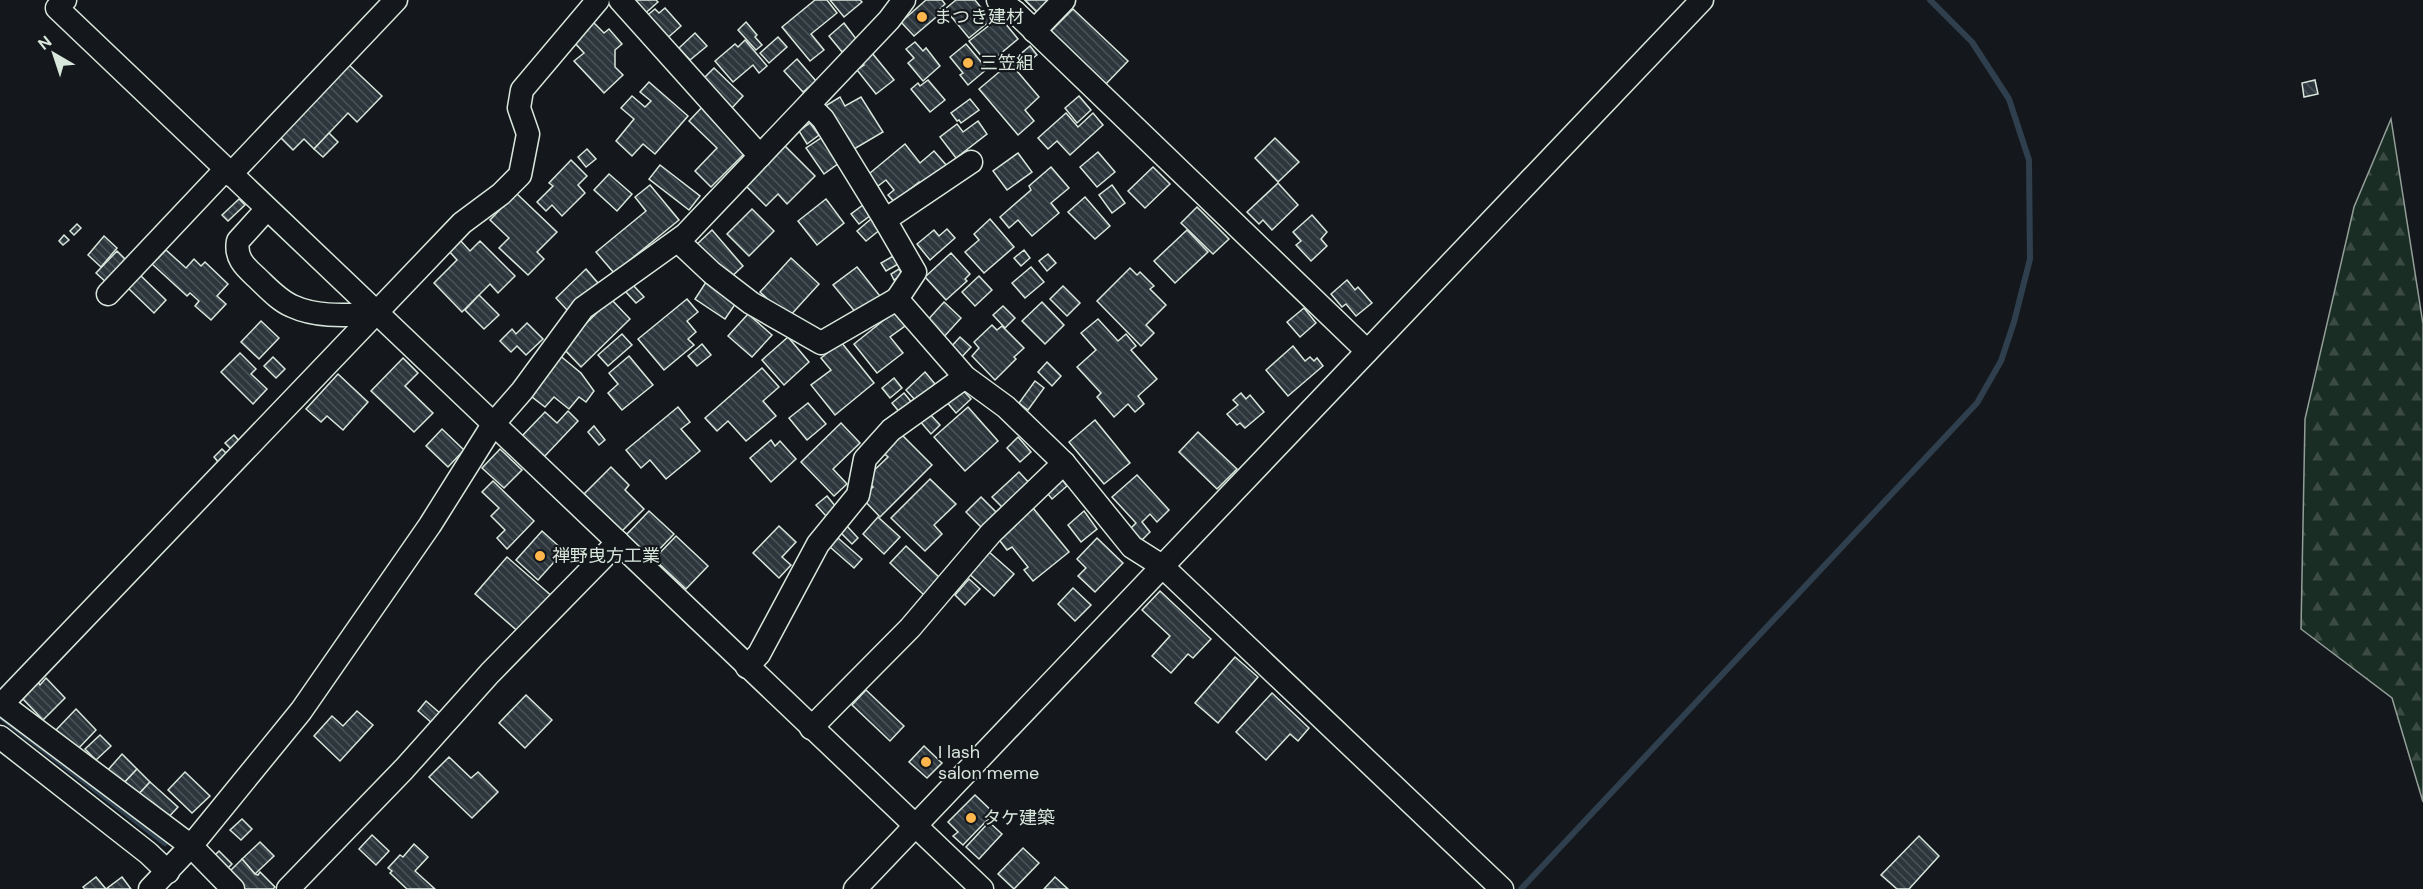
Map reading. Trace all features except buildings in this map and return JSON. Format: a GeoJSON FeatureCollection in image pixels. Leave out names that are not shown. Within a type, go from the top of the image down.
{"type":"FeatureCollection","features":[{"type":"Feature","properties":{"kind":"street"},"geometry":{"type":"LineString","coordinates":[[65,0],[57,8],[266,210],[494,423],[982,889]]}},
{"type":"Feature","properties":{"kind":"street"},"geometry":{"type":"LineString","coordinates":[[108,294],[396,0]]}},
{"type":"Feature","properties":{"kind":"street"},"geometry":{"type":"LineString","coordinates":[[233,889],[191,846],[2,704],[462,223],[501,194],[520,175],[528,134],[519,108],[522,90],[598,0]]}},
{"type":"Feature","properties":{"kind":"street"},"geometry":{"type":"LineString","coordinates":[[620,0],[760,156]]}},
{"type":"Feature","properties":{"kind":"street"},"geometry":{"type":"LineString","coordinates":[[150,889],[191,846],[301,711],[424,534],[494,423],[522,391],[583,308],[678,241],[889,20],[904,0]]}},
{"type":"Feature","properties":{"kind":"street"},"geometry":{"type":"LineString","coordinates":[[998,0],[1015,12],[1367,351]]}},
{"type":"Feature","properties":{"kind":"street"},"geometry":{"type":"LineString","coordinates":[[1034,31],[1064,0]]}},
{"type":"Feature","properties":{"kind":"street"},"geometry":{"type":"LineString","coordinates":[[855,889],[1702,0]]}},
{"type":"Feature","properties":{"kind":"street"},"geometry":{"type":"LineString","coordinates":[[678,241],[712,273],[751,303],[821,343],[897,300],[915,272],[823,119],[809,105]]}},
{"type":"Feature","properties":{"kind":"street"},"geometry":{"type":"LineString","coordinates":[[885,220],[971,162]]}},
{"type":"Feature","properties":{"kind":"street"},"geometry":{"type":"LineString","coordinates":[[266,210],[238,241],[238,256],[247,268],[280,299],[305,311],[335,316],[376,314]]}},
{"type":"Feature","properties":{"kind":"street"},"geometry":{"type":"LineString","coordinates":[[897,300],[965,376],[1006,408],[1064,463],[1132,547],[1162,566],[1502,889]]}},
{"type":"Feature","properties":{"kind":"street"},"geometry":{"type":"LineString","coordinates":[[747,667],[759,654],[818,544],[858,495],[865,459],[891,430],[965,376]]}},
{"type":"Feature","properties":{"kind":"street"},"geometry":{"type":"LineString","coordinates":[[811,728],[910,627],[991,533],[1064,463]]}},
{"type":"Feature","properties":{"kind":"street"},"geometry":{"type":"LineString","coordinates":[[288,889],[404,769],[490,673],[618,542]]}},
{"type":"Feature","properties":{"kind":"street"},"geometry":{"type":"LineString","coordinates":[[0,737],[148,853],[168,872]]}},
{"type":"Feature","properties":{"kind":"green space"},"geometry":{"type":"Polygon","coordinates":[[[2391,119],[2423,324],[2423,802],[2392,698],[2301,629],[2305,419],[2354,207],[2391,119]]]}},
{"type":"Feature","properties":{"kind":"waterway"},"geometry":{"type":"LineString","coordinates":[[1521,889],[1977,403],[2001,361],[2014,322],[2030,259],[2029,160],[2009,99],[1972,42],[1930,0]]}},
{"type":"Feature","properties":{"kind":"waterway"},"geometry":{"type":"LineString","coordinates":[[0,716],[165,843]]}},
{"type":"Feature","properties":{"kind":"place","name":"まつき建材"},"geometry":{"type":"Point","coordinates":[922,17]}},
{"type":"Feature","properties":{"kind":"place","name":"三笠組"},"geometry":{"type":"Point","coordinates":[968,63]}},
{"type":"Feature","properties":{"kind":"place","name":"禅野曳方工業"},"geometry":{"type":"Point","coordinates":[540,556]}},
{"type":"Feature","properties":{"kind":"place","name":"I lash salon meme"},"geometry":{"type":"Point","coordinates":[926,762]}},
{"type":"Feature","properties":{"kind":"place","name":"タケ建築"},"geometry":{"type":"Point","coordinates":[971,818]}}]}
